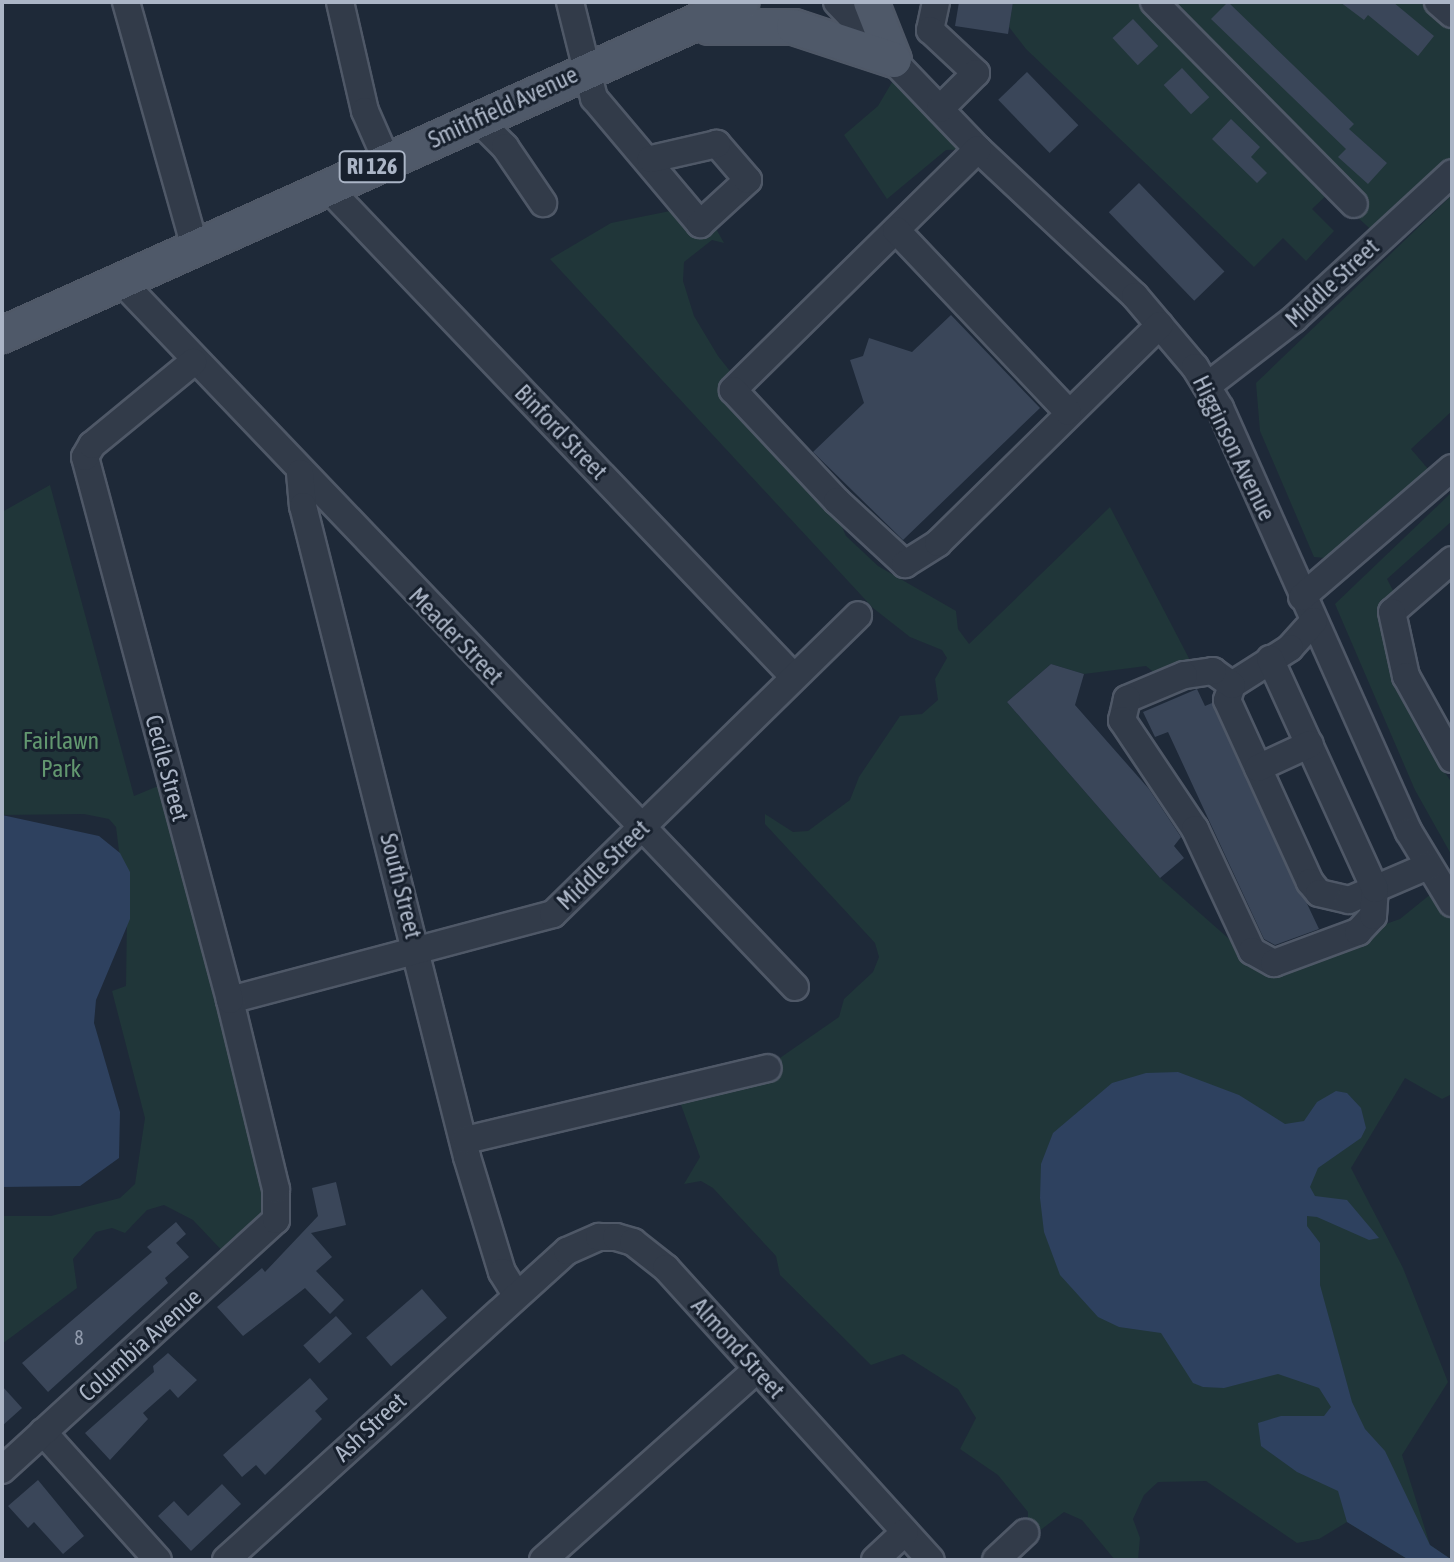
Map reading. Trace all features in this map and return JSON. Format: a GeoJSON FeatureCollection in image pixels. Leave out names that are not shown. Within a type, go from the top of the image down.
{"type":"FeatureCollection","features":[{"type":"Feature","properties":{"kind":"main road","name":"Smithfield Avenue"},"geometry":{"type":"LineString","coordinates":[[2,335],[587,69],[742,2]]}},
{"type":"Feature","properties":{"kind":"main road"},"geometry":{"type":"LineString","coordinates":[[871,2],[896,62]]}},
{"type":"Feature","properties":{"kind":"main road"},"geometry":{"type":"LineString","coordinates":[[677,30],[783,25],[896,62]]}},
{"type":"Feature","properties":{"kind":"street"},"geometry":{"type":"LineString","coordinates":[[126,2],[195,247]]}},
{"type":"Feature","properties":{"kind":"street"},"geometry":{"type":"LineString","coordinates":[[340,2],[365,111],[387,161]]}},
{"type":"Feature","properties":{"kind":"street"},"geometry":{"type":"LineString","coordinates":[[570,2],[594,98],[651,159]]}},
{"type":"Feature","properties":{"kind":"street","name":"Higginson Avenue"},"geometry":{"type":"LineString","coordinates":[[837,2],[978,149],[1091,252],[1160,325],[1207,386],[1428,866],[1452,903]]}},
{"type":"Feature","properties":{"kind":"street"},"geometry":{"type":"LineString","coordinates":[[896,62],[930,30],[936,2]]}},
{"type":"Feature","properties":{"kind":"street"},"geometry":{"type":"LineString","coordinates":[[1154,2],[1354,204]]}},
{"type":"Feature","properties":{"kind":"street"},"geometry":{"type":"LineString","coordinates":[[1438,2],[1452,14]]}},
{"type":"Feature","properties":{"kind":"street"},"geometry":{"type":"LineString","coordinates":[[930,30],[976,73],[940,109]]}},
{"type":"Feature","properties":{"kind":"street"},"geometry":{"type":"LineString","coordinates":[[477,119],[505,147],[543,203]]}},
{"type":"Feature","properties":{"kind":"street"},"geometry":{"type":"LineString","coordinates":[[978,149],[733,390],[837,501],[905,564],[938,543],[1160,325]]}},
{"type":"Feature","properties":{"kind":"street","name":"Middle Street"},"geometry":{"type":"LineString","coordinates":[[1207,386],[1285,326],[1452,173]]}},
{"type":"Feature","properties":{"kind":"street","name":"Binford Street"},"geometry":{"type":"LineString","coordinates":[[328,188],[794,677]]}},
{"type":"Feature","properties":{"kind":"street"},"geometry":{"type":"LineString","coordinates":[[896,230],[1068,412]]}},
{"type":"Feature","properties":{"kind":"street","name":"Meader Street"},"geometry":{"type":"LineString","coordinates":[[121,281],[193,362],[795,987]]}},
{"type":"Feature","properties":{"kind":"street","name":"Cecile Street"},"geometry":{"type":"LineString","coordinates":[[193,362],[92,445],[85,457],[230,1000],[276,1189],[276,1220]]}},
{"type":"Feature","properties":{"kind":"street"},"geometry":{"type":"LineString","coordinates":[[1302,597],[1452,468]]}},
{"type":"Feature","properties":{"kind":"street","name":"South Street"},"geometry":{"type":"LineString","coordinates":[[300,473],[303,506],[466,1140],[502,1272],[516,1294]]}},
{"type":"Feature","properties":{"kind":"street"},"geometry":{"type":"LineString","coordinates":[[1452,560],[1392,612],[1406,676],[1452,759]]}},
{"type":"Feature","properties":{"kind":"street","name":"Middle Street"},"geometry":{"type":"LineString","coordinates":[[230,1000],[418,953],[553,914],[858,615]]}},
{"type":"Feature","properties":{"kind":"street"},"geometry":{"type":"LineString","coordinates":[[1314,621],[1280,653],[1232,685],[1227,700],[1258,768],[1319,893],[1349,900],[1428,866]]}},
{"type":"Feature","properties":{"kind":"street"},"geometry":{"type":"LineString","coordinates":[[1280,653],[1330,655]]}},
{"type":"Feature","properties":{"kind":"street"},"geometry":{"type":"LineString","coordinates":[[1232,685],[1213,671],[1184,675],[1127,699],[1122,720],[1195,829],[1252,951],[1274,963],[1358,932],[1373,916],[1375,889],[1310,744],[1280,653]]}},
{"type":"Feature","properties":{"kind":"street"},"geometry":{"type":"LineString","coordinates":[[1258,768],[1310,744]]}},
{"type":"Feature","properties":{"kind":"street"},"geometry":{"type":"LineString","coordinates":[[466,1140],[768,1068]]}},
{"type":"Feature","properties":{"kind":"street","name":"Columbia Avenue"},"geometry":{"type":"LineString","coordinates":[[2,1470],[276,1220]]}},
{"type":"Feature","properties":{"kind":"street","name":"Almond Street"},"geometry":{"type":"LineString","coordinates":[[516,1294],[582,1243],[599,1237],[633,1242],[666,1268],[931,1560]]}},
{"type":"Feature","properties":{"kind":"street","name":"Ash Street"},"geometry":{"type":"LineString","coordinates":[[226,1560],[516,1294]]}},
{"type":"Feature","properties":{"kind":"street"},"geometry":{"type":"LineString","coordinates":[[543,1560],[757,1369]]}},
{"type":"Feature","properties":{"kind":"street"},"geometry":{"type":"LineString","coordinates":[[43,1432],[158,1560]]}},
{"type":"Feature","properties":{"kind":"street"},"geometry":{"type":"LineString","coordinates":[[875,1560],[905,1532]]}},
{"type":"Feature","properties":{"kind":"street"},"geometry":{"type":"LineString","coordinates":[[996,1560],[1025,1533]]}},
{"type":"Feature","properties":{"kind":"green space"},"geometry":{"type":"Polygon","coordinates":[[[1013,2],[1438,2],[1452,14],[1452,173],[1379,237],[1330,192],[1312,209],[1334,231],[1306,261],[1283,238],[1254,267],[1026,49],[1009,27],[1013,2]]]}},
{"type":"Feature","properties":{"kind":"green space"},"geometry":{"type":"Polygon","coordinates":[[[901,67],[978,149],[946,150],[887,199],[844,135],[878,106],[901,67]]]}},
{"type":"Feature","properties":{"kind":"green space"},"geometry":{"type":"Polygon","coordinates":[[[1452,195],[1452,411],[1411,449],[1429,470],[1337,559],[1314,557],[1260,431],[1256,383],[1452,195]]]}},
{"type":"Feature","properties":{"kind":"green space"},"geometry":{"type":"Polygon","coordinates":[[[670,211],[700,217],[715,227],[724,243],[712,240],[684,262],[683,281],[694,316],[718,356],[827,493],[846,536],[878,566],[956,611],[958,629],[969,644],[1110,507],[1193,666],[1161,678],[1146,666],[1084,674],[1051,664],[1007,702],[1160,878],[1253,960],[1274,963],[1400,919],[1437,889],[1452,903],[1452,1094],[1442,1099],[1405,1078],[1351,1168],[1403,1268],[1448,1382],[1402,1455],[1430,1545],[1452,1560],[1409,1560],[1347,1522],[1319,1539],[1297,1543],[1206,1481],[1158,1482],[1144,1495],[1133,1519],[1140,1538],[1138,1560],[1115,1560],[1082,1520],[1064,1512],[1038,1532],[1028,1531],[1028,1512],[998,1475],[960,1449],[976,1418],[958,1389],[903,1354],[871,1365],[780,1275],[776,1256],[713,1188],[701,1181],[684,1184],[700,1157],[676,1091],[764,1069],[839,1017],[844,999],[873,972],[879,957],[875,943],[765,824],[765,814],[793,832],[808,831],[850,800],[859,777],[900,716],[922,714],[938,700],[935,679],[947,658],[942,650],[910,637],[873,608],[550,259],[611,223],[670,211]]]}},
{"type":"Feature","properties":{"kind":"green space","name":"Fairlawn Park"},"geometry":{"type":"Polygon","coordinates":[[[50,485],[134,796],[163,784],[275,1218],[230,1259],[193,1220],[164,1205],[147,1210],[125,1233],[112,1228],[96,1232],[73,1259],[77,1288],[2,1344],[2,1216],[51,1216],[120,1198],[135,1184],[145,1118],[112,991],[126,986],[127,915],[116,827],[109,819],[84,814],[2,815],[2,512],[50,485]]]}},
{"type":"Feature","properties":{"kind":"green space"},"geometry":{"type":"Polygon","coordinates":[[[1452,492],[1452,521],[1387,579],[1397,598],[1380,616],[1387,658],[1421,737],[1452,783],[1452,856],[1415,790],[1335,604],[1452,492]]]}},
{"type":"Feature","properties":{"kind":"water"},"geometry":{"type":"Polygon","coordinates":[[[2,815],[99,836],[120,853],[130,872],[130,919],[96,1000],[94,1023],[120,1112],[119,1158],[80,1186],[2,1187],[2,815]]]}},
{"type":"Feature","properties":{"kind":"water"},"geometry":{"type":"Polygon","coordinates":[[[1178,1072],[1239,1095],[1285,1124],[1304,1121],[1317,1102],[1336,1091],[1347,1093],[1361,1108],[1366,1128],[1361,1138],[1318,1168],[1310,1187],[1315,1196],[1347,1200],[1379,1238],[1369,1240],[1317,1217],[1307,1216],[1307,1226],[1320,1243],[1320,1285],[1352,1402],[1365,1429],[1385,1451],[1430,1545],[1452,1560],[1409,1560],[1347,1522],[1338,1491],[1297,1472],[1261,1446],[1258,1423],[1281,1416],[1324,1416],[1331,1407],[1319,1388],[1278,1374],[1224,1388],[1193,1383],[1161,1333],[1119,1327],[1098,1317],[1060,1275],[1044,1232],[1040,1198],[1041,1164],[1053,1133],[1112,1083],[1146,1073],[1178,1072]]]}},
{"type":"Feature","properties":{"kind":"building"},"geometry":{"type":"Polygon","coordinates":[[[959,2],[1013,2],[1008,34],[955,26],[959,2]]]}},
{"type":"Feature","properties":{"kind":"building"},"geometry":{"type":"Polygon","coordinates":[[[1228,2],[1354,124],[1349,129],[1387,163],[1368,184],[1338,157],[1346,149],[1211,19],[1228,2]]]}},
{"type":"Feature","properties":{"kind":"building"},"geometry":{"type":"Polygon","coordinates":[[[1340,2],[1393,2],[1434,36],[1418,56],[1368,15],[1364,20],[1340,2]]]}},
{"type":"Feature","properties":{"kind":"building"},"geometry":{"type":"Polygon","coordinates":[[[1133,19],[1158,46],[1138,65],[1113,38],[1133,19]]]}},
{"type":"Feature","properties":{"kind":"building"},"geometry":{"type":"Polygon","coordinates":[[[1182,68],[1209,97],[1191,114],[1164,85],[1182,68]]]}},
{"type":"Feature","properties":{"kind":"building"},"geometry":{"type":"Polygon","coordinates":[[[1027,72],[1078,125],[1050,153],[998,100],[1027,72]]]}},
{"type":"Feature","properties":{"kind":"building"},"geometry":{"type":"Polygon","coordinates":[[[1231,119],[1260,147],[1251,157],[1267,173],[1257,183],[1212,139],[1231,119]]]}},
{"type":"Feature","properties":{"kind":"building"},"geometry":{"type":"Polygon","coordinates":[[[1139,183],[1224,271],[1194,301],[1109,212],[1139,183]]]}},
{"type":"Feature","properties":{"kind":"building"},"geometry":{"type":"Polygon","coordinates":[[[951,315],[1040,408],[903,540],[813,452],[864,403],[850,360],[863,356],[869,338],[912,352],[951,315]]]}},
{"type":"Feature","properties":{"kind":"building"},"geometry":{"type":"Polygon","coordinates":[[[1051,664],[1084,674],[1075,705],[1149,789],[1181,837],[1174,846],[1184,858],[1160,878],[1007,702],[1051,664]]]}},
{"type":"Feature","properties":{"kind":"building"},"geometry":{"type":"Polygon","coordinates":[[[1197,689],[1205,706],[1212,703],[1319,929],[1275,945],[1264,939],[1168,732],[1155,737],[1143,712],[1197,689]]]}},
{"type":"Feature","properties":{"kind":"building"},"geometry":{"type":"Polygon","coordinates":[[[336,1182],[346,1225],[311,1233],[332,1257],[316,1271],[344,1300],[330,1314],[305,1288],[243,1336],[217,1307],[262,1268],[265,1272],[318,1216],[312,1188],[336,1182]]]}},
{"type":"Feature","properties":{"kind":"building"},"geometry":{"type":"Polygon","coordinates":[[[176,1222],[186,1234],[176,1243],[189,1257],[165,1278],[168,1283],[48,1392],[22,1363],[152,1252],[147,1247],[176,1222]]]}},
{"type":"Feature","properties":{"kind":"building"},"geometry":{"type":"Polygon","coordinates":[[[422,1289],[447,1318],[391,1366],[366,1338],[422,1289]]]}},
{"type":"Feature","properties":{"kind":"building"},"geometry":{"type":"Polygon","coordinates":[[[336,1316],[352,1334],[319,1363],[303,1345],[336,1316]]]}},
{"type":"Feature","properties":{"kind":"building"},"geometry":{"type":"Polygon","coordinates":[[[168,1353],[197,1380],[178,1398],[170,1389],[143,1413],[148,1419],[110,1460],[85,1433],[154,1372],[153,1366],[168,1353]]]}},
{"type":"Feature","properties":{"kind":"building"},"geometry":{"type":"Polygon","coordinates":[[[310,1378],[328,1399],[315,1411],[322,1419],[265,1475],[256,1465],[242,1477],[223,1455],[310,1378]]]}},
{"type":"Feature","properties":{"kind":"building"},"geometry":{"type":"Polygon","coordinates":[[[2,1386],[22,1408],[2,1426],[2,1386]]]}},
{"type":"Feature","properties":{"kind":"building"},"geometry":{"type":"Polygon","coordinates":[[[38,1480],[84,1536],[63,1554],[34,1522],[28,1528],[8,1506],[38,1480]]]}},
{"type":"Feature","properties":{"kind":"building"},"geometry":{"type":"Polygon","coordinates":[[[222,1484],[241,1504],[191,1551],[158,1516],[174,1501],[188,1516],[222,1484]]]}}]}
